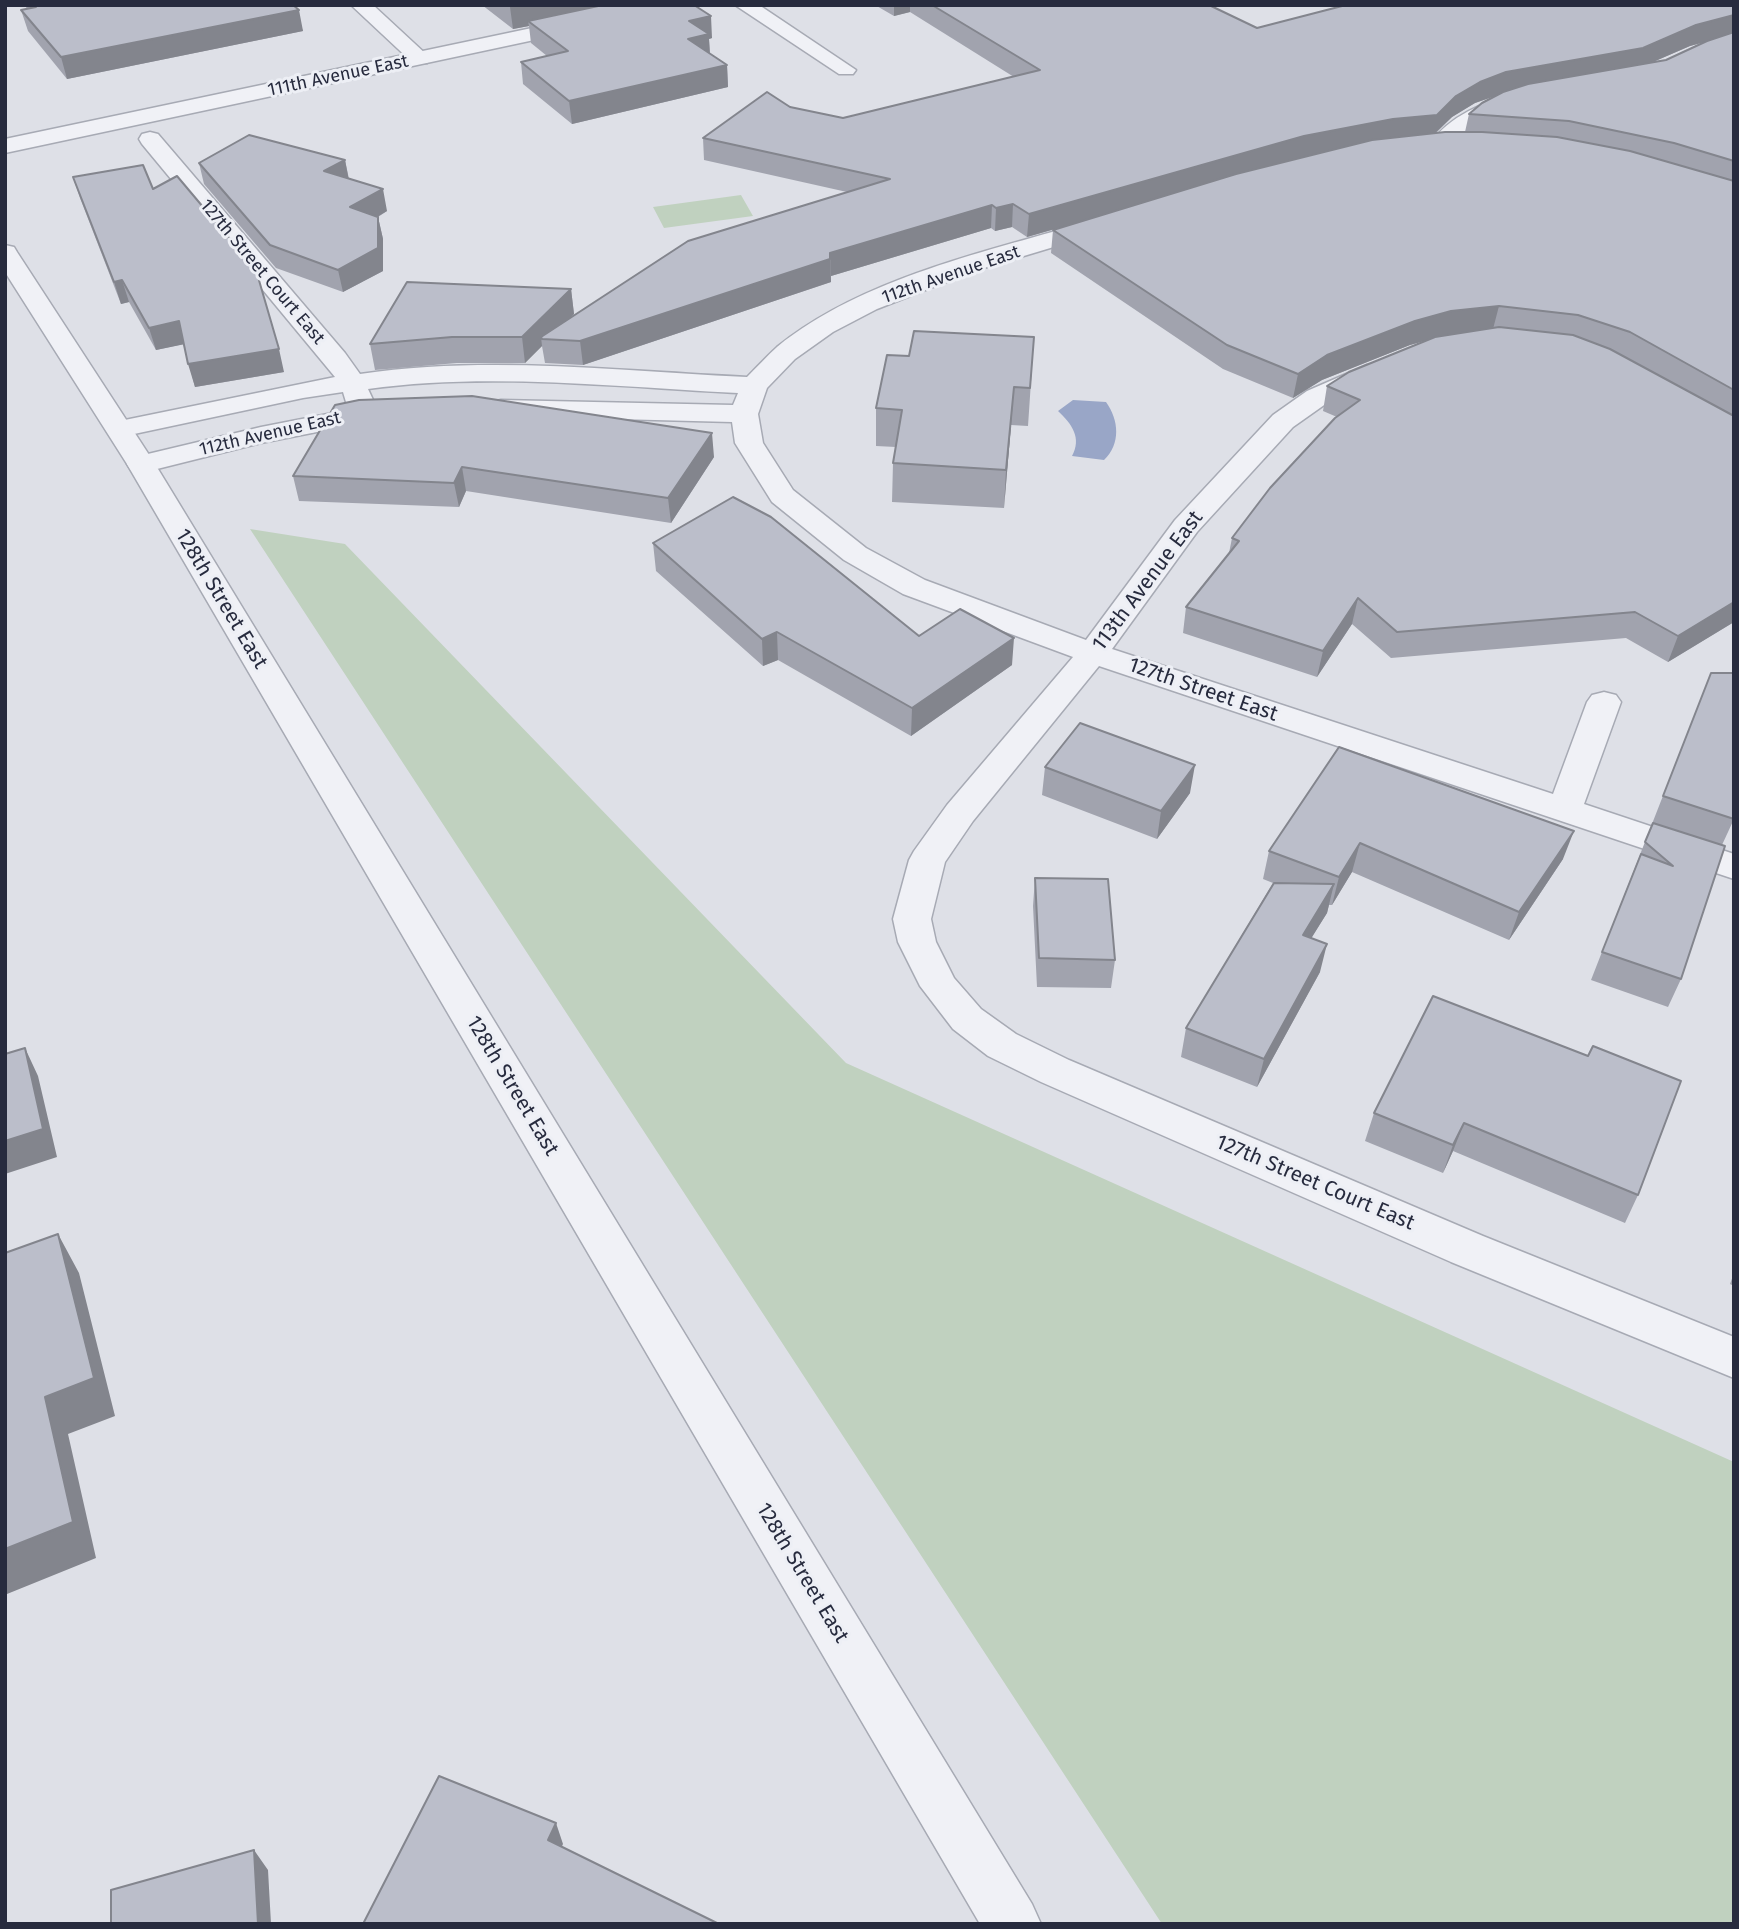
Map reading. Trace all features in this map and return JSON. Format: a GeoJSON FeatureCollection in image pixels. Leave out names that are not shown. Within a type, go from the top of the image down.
{"type":"FeatureCollection","features":[{"type":"Feature","properties":{"kind":"street"},"geometry":{"type":"LineString","coordinates":[[361,5],[420,59]]}},
{"type":"Feature","properties":{"kind":"street","name":"111th Avenue East"},"geometry":{"type":"LineString","coordinates":[[5,146],[670,5]]}},
{"type":"Feature","properties":{"kind":"street"},"geometry":{"type":"LineString","coordinates":[[745,5],[846,70]]}},
{"type":"Feature","properties":{"kind":"street"},"geometry":{"type":"LineString","coordinates":[[1416,148],[1452,146],[1454,128],[1467,118],[1516,100],[1541,95]]}},
{"type":"Feature","properties":{"kind":"street","name":"127th Street Court East"},"geometry":{"type":"LineString","coordinates":[[150,139],[336,359],[352,382],[365,412]]}},
{"type":"Feature","properties":{"kind":"street","name":"112th Avenue East"},"geometry":{"type":"LineString","coordinates":[[749,400],[796,344],[856,310],[898,290],[1118,220]]}},
{"type":"Feature","properties":{"kind":"street","name":"128th Street East"},"geometry":{"type":"LineString","coordinates":[[5,252],[120,429],[1012,1924]]}},
{"type":"Feature","properties":{"kind":"street","name":"113th Avenue East"},"geometry":{"type":"LineString","coordinates":[[929,963],[917,942],[912,919],[927,860],[960,813],[1093,653],[1186,526],[1283,421],[1333,388],[1408,358]]}},
{"type":"Feature","properties":{"kind":"street"},"geometry":{"type":"LineString","coordinates":[[120,429],[218,407],[352,382],[400,376],[569,376],[749,400]]}},
{"type":"Feature","properties":{"kind":"street"},"geometry":{"type":"LineString","coordinates":[[481,408],[749,400]]}},
{"type":"Feature","properties":{"kind":"street","name":"127th Street East"},"geometry":{"type":"LineString","coordinates":[[749,400],[749,443],[782,496],[855,554],[914,587],[1093,653],[1734,867]]}},
{"type":"Feature","properties":{"kind":"street","name":"112th Avenue East"},"geometry":{"type":"LineString","coordinates":[[141,464],[365,412],[402,410]]}},
{"type":"Feature","properties":{"kind":"street"},"geometry":{"type":"LineString","coordinates":[[1564,811],[1604,702]]}},
{"type":"Feature","properties":{"kind":"street","name":"127th Street Court East"},"geometry":{"type":"LineString","coordinates":[[929,963],[939,986],[967,1019],[1002,1045],[1044,1066],[1467,1249],[1734,1357]]}},
{"type":"Feature","properties":{"kind":"green space"},"geometry":{"type":"Polygon","coordinates":[[[741,195],[753,216],[664,228],[653,207],[741,195]]]}},
{"type":"Feature","properties":{"kind":"green space"},"geometry":{"type":"Polygon","coordinates":[[[250,529],[345,544],[846,1063],[1734,1462],[1734,1924],[1162,1924],[250,529]]]}},
{"type":"Feature","properties":{"kind":"water"},"geometry":{"type":"Polygon","coordinates":[[[1073,400],[1106,402],[1114,416],[1116,439],[1110,454],[1104,460],[1072,456],[1076,437],[1068,421],[1058,411],[1073,400]]]}},
{"type":"Feature","properties":{"kind":"building"},"geometry":{"type":"Polygon","coordinates":[[[35,5],[293,5],[299,10],[61,57],[21,10],[36,7],[35,5]]]}},
{"type":"Feature","properties":{"kind":"building"},"geometry":{"type":"Polygon","coordinates":[[[603,5],[694,5],[711,16],[689,21],[709,34],[688,39],[727,65],[569,101],[521,62],[568,51],[528,21],[603,5]]]}},
{"type":"Feature","properties":{"kind":"building"},"geometry":{"type":"Polygon","coordinates":[[[932,5],[1209,5],[1257,28],[1346,5],[1734,5],[1734,15],[1696,25],[1643,48],[1506,72],[1480,82],[1456,96],[1437,115],[1393,119],[1304,136],[1029,214],[1013,204],[996,208],[992,205],[830,253],[830,259],[580,341],[542,339],[541,337],[688,241],[890,179],[703,138],[767,92],[790,107],[843,118],[1040,70],[932,5]]]}},
{"type":"Feature","properties":{"kind":"building"},"geometry":{"type":"Polygon","coordinates":[[[1734,32],[1734,161],[1674,143],[1569,121],[1469,114],[1482,103],[1503,92],[1528,84],[1666,60],[1734,32]]]}},
{"type":"Feature","properties":{"kind":"building"},"geometry":{"type":"Polygon","coordinates":[[[1445,132],[1557,137],[1630,151],[1734,181],[1734,390],[1630,332],[1578,315],[1499,306],[1451,311],[1415,321],[1327,355],[1298,374],[1227,345],[1053,230],[1236,174],[1372,140],[1445,132]]]}},
{"type":"Feature","properties":{"kind":"building"},"geometry":{"type":"Polygon","coordinates":[[[249,135],[345,160],[324,171],[383,189],[350,207],[378,217],[378,248],[338,270],[270,245],[199,163],[249,135]]]}},
{"type":"Feature","properties":{"kind":"building"},"geometry":{"type":"Polygon","coordinates":[[[143,165],[153,189],[177,176],[256,270],[279,349],[188,364],[179,321],[149,328],[122,280],[114,282],[73,177],[143,165]]]}},
{"type":"Feature","properties":{"kind":"building"},"geometry":{"type":"Polygon","coordinates":[[[407,282],[571,289],[522,337],[452,337],[370,344],[407,282]]]}},
{"type":"Feature","properties":{"kind":"building"},"geometry":{"type":"Polygon","coordinates":[[[1499,327],[1573,335],[1610,349],[1734,416],[1734,602],[1678,636],[1635,612],[1397,632],[1358,598],[1323,651],[1186,607],[1239,541],[1232,538],[1270,488],[1335,418],[1360,400],[1327,386],[1349,372],[1435,337],[1499,327]]]}},
{"type":"Feature","properties":{"kind":"building"},"geometry":{"type":"Polygon","coordinates":[[[914,331],[1034,337],[1030,388],[1014,387],[1006,470],[893,463],[902,410],[876,408],[887,355],[909,356],[914,331]]]}},
{"type":"Feature","properties":{"kind":"building"},"geometry":{"type":"Polygon","coordinates":[[[472,396],[712,433],[668,498],[462,467],[454,483],[293,476],[335,405],[359,400],[472,396]]]}},
{"type":"Feature","properties":{"kind":"building"},"geometry":{"type":"Polygon","coordinates":[[[733,497],[771,517],[919,636],[960,609],[1014,638],[912,708],[777,632],[762,639],[653,543],[733,497]]]}},
{"type":"Feature","properties":{"kind":"building"},"geometry":{"type":"Polygon","coordinates":[[[1711,673],[1734,673],[1734,819],[1663,796],[1711,673]]]}},
{"type":"Feature","properties":{"kind":"building"},"geometry":{"type":"Polygon","coordinates":[[[1080,723],[1195,765],[1161,811],[1045,767],[1080,723]]]}},
{"type":"Feature","properties":{"kind":"building"},"geometry":{"type":"Polygon","coordinates":[[[1339,747],[1574,831],[1519,912],[1360,843],[1339,877],[1269,851],[1339,747]]]}},
{"type":"Feature","properties":{"kind":"building"},"geometry":{"type":"Polygon","coordinates":[[[1653,823],[1725,846],[1681,979],[1602,952],[1641,854],[1673,866],[1645,842],[1653,823]]]}},
{"type":"Feature","properties":{"kind":"building"},"geometry":{"type":"Polygon","coordinates":[[[1035,878],[1108,879],[1115,960],[1039,958],[1035,878]]]}},
{"type":"Feature","properties":{"kind":"building"},"geometry":{"type":"Polygon","coordinates":[[[1274,883],[1334,884],[1303,935],[1327,944],[1264,1059],[1186,1028],[1274,883]]]}},
{"type":"Feature","properties":{"kind":"building"},"geometry":{"type":"Polygon","coordinates":[[[1433,996],[1588,1056],[1593,1046],[1681,1081],[1638,1195],[1464,1123],[1453,1145],[1374,1113],[1433,996]]]}},
{"type":"Feature","properties":{"kind":"building"},"geometry":{"type":"Polygon","coordinates":[[[25,1048],[43,1129],[5,1141],[5,1054],[25,1048]]]}},
{"type":"Feature","properties":{"kind":"building"},"geometry":{"type":"Polygon","coordinates":[[[58,1234],[94,1378],[45,1397],[73,1522],[5,1549],[5,1253],[58,1234]]]}},
{"type":"Feature","properties":{"kind":"building"},"geometry":{"type":"Polygon","coordinates":[[[439,1776],[556,1823],[548,1840],[719,1924],[363,1924],[439,1776]]]}},
{"type":"Feature","properties":{"kind":"building"},"geometry":{"type":"Polygon","coordinates":[[[254,1850],[258,1924],[111,1924],[111,1890],[254,1850]]]}}]}
